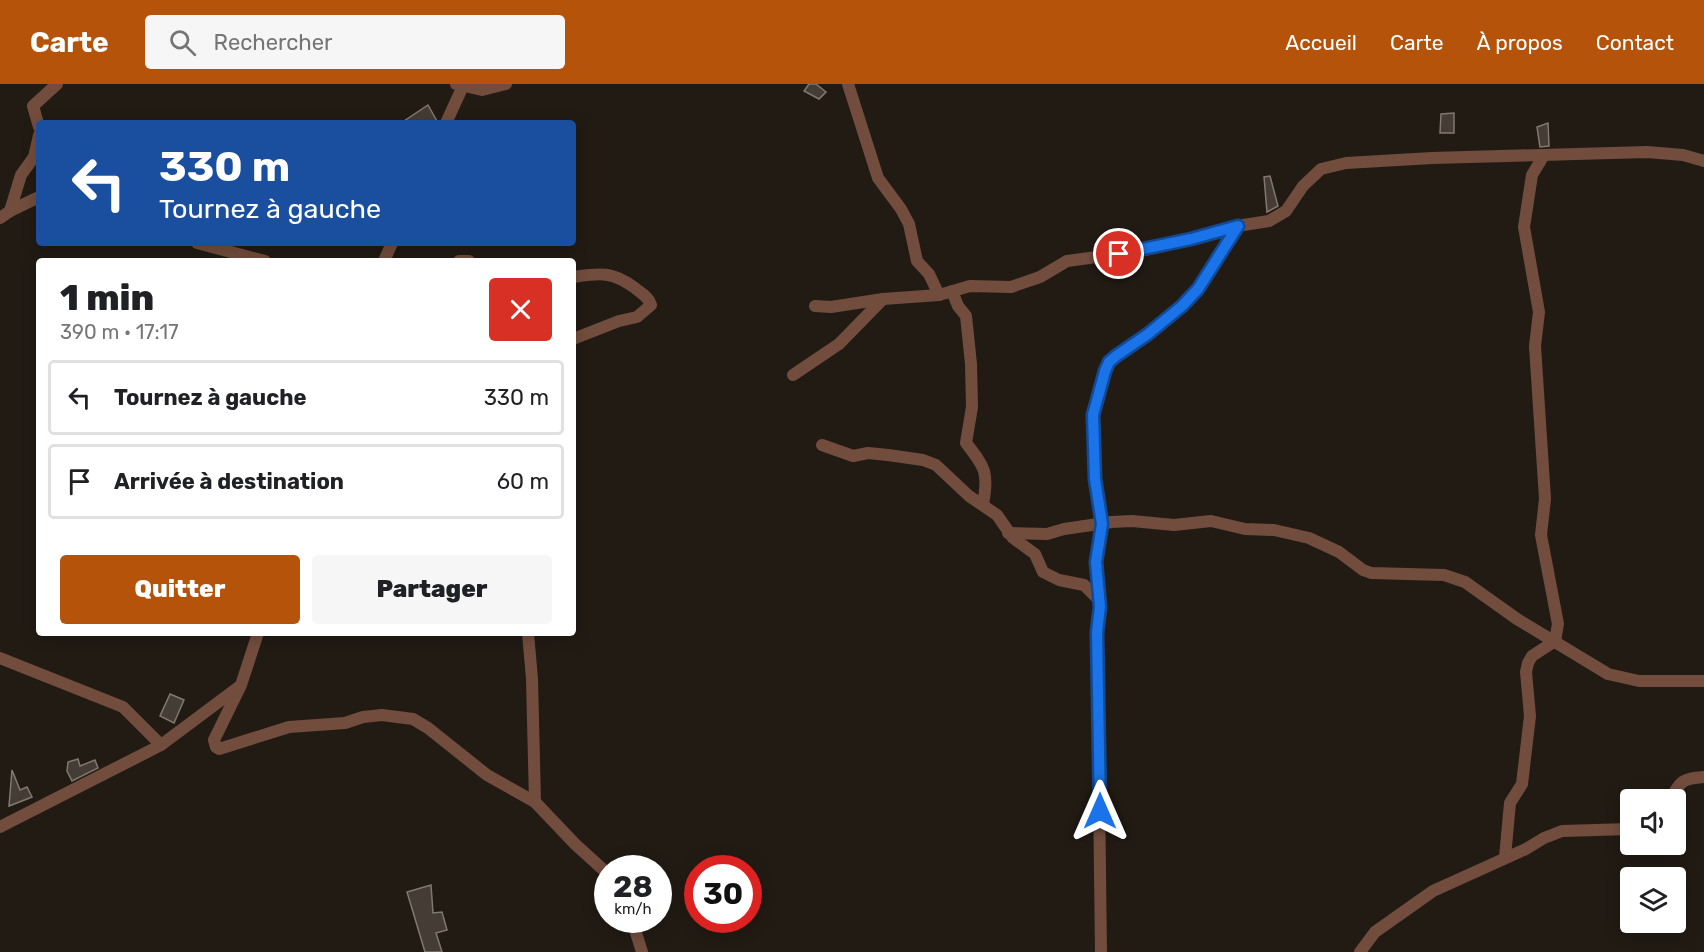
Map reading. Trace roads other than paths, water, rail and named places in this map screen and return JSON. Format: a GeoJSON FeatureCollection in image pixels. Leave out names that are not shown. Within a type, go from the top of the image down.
{"type":"FeatureCollection","features":[{"type":"Feature","properties":{"kind":"street"},"geometry":{"type":"LineString","coordinates":[[37,120],[33,106],[57,84]]}},
{"type":"Feature","properties":{"kind":"street"},"geometry":{"type":"LineString","coordinates":[[447,120],[460,85],[482,87],[506,84]]}},
{"type":"Feature","properties":{"kind":"street"},"geometry":{"type":"LineString","coordinates":[[848,84],[878,178],[909,224],[917,261],[929,274],[939,295]]}},
{"type":"Feature","properties":{"kind":"street"},"geometry":{"type":"LineString","coordinates":[[5,214],[21,175],[34,157],[36,148]]}},
{"type":"Feature","properties":{"kind":"street"},"geometry":{"type":"LineString","coordinates":[[815,306],[831,307],[883,299],[939,295],[970,286],[1019,285],[1040,277],[1067,261],[1141,250],[1238,226],[1269,221],[1279,216],[1303,186],[1321,169],[1337,165],[1432,158],[1647,152],[1683,155],[1704,161]]}},
{"type":"Feature","properties":{"kind":"street"},"geometry":{"type":"LineString","coordinates":[[1505,857],[1510,803],[1522,784],[1530,716],[1526,672],[1528,663],[1532,656],[1555,641],[1558,624],[1541,536],[1545,499],[1535,346],[1539,312],[1524,227],[1532,175],[1544,154]]}},
{"type":"Feature","properties":{"kind":"street"},"geometry":{"type":"LineString","coordinates":[[1525,155],[1532,175]]}},
{"type":"Feature","properties":{"kind":"street"},"geometry":{"type":"LineString","coordinates":[[5,214],[36,198]]}},
{"type":"Feature","properties":{"kind":"street"},"geometry":{"type":"LineString","coordinates":[[1101,952],[1097,632],[1099,600],[1096,562],[1102,524],[1095,479],[1093,415],[1109,362],[1148,334],[1190,297],[1238,226]]}},
{"type":"Feature","properties":{"kind":"street"},"geometry":{"type":"LineString","coordinates":[[208,246],[254,258]]}},
{"type":"Feature","properties":{"kind":"street"},"geometry":{"type":"LineString","coordinates":[[576,277],[612,274],[646,295],[651,305],[637,317],[619,321],[576,338]]}},
{"type":"Feature","properties":{"kind":"street"},"geometry":{"type":"LineString","coordinates":[[952,291],[958,306],[966,316],[971,364],[972,407],[966,443],[981,461],[985,470],[987,483],[983,504]]}},
{"type":"Feature","properties":{"kind":"street"},"geometry":{"type":"LineString","coordinates":[[793,375],[839,344],[883,299]]}},
{"type":"Feature","properties":{"kind":"street"},"geometry":{"type":"LineString","coordinates":[[822,445],[853,456],[868,453],[923,460],[936,465],[969,496],[997,515],[1017,543],[1035,554],[1044,572],[1059,580],[1084,585],[1099,600]]}},
{"type":"Feature","properties":{"kind":"street"},"geometry":{"type":"LineString","coordinates":[[1008,533],[1047,534],[1064,529],[1132,521],[1174,525],[1211,521],[1245,529],[1274,530],[1295,534],[1324,545],[1371,573],[1444,575],[1465,582],[1516,619],[1608,674],[1626,679],[1704,681]]}},
{"type":"Feature","properties":{"kind":"street"},"geometry":{"type":"LineString","coordinates":[[257,636],[240,685],[214,740],[213,744],[219,749],[289,727],[345,723],[372,716],[398,716],[413,719],[428,728],[487,775],[535,802],[594,861]]}},
{"type":"Feature","properties":{"kind":"street"},"geometry":{"type":"LineString","coordinates":[[528,636],[532,679],[535,802]]}},
{"type":"Feature","properties":{"kind":"street"},"geometry":{"type":"LineString","coordinates":[[0,658],[123,707],[161,745]]}},
{"type":"Feature","properties":{"kind":"street"},"geometry":{"type":"LineString","coordinates":[[0,827],[161,745],[240,685]]}},
{"type":"Feature","properties":{"kind":"street"},"geometry":{"type":"LineString","coordinates":[[1676,789],[1681,781],[1687,778],[1704,777]]}},
{"type":"Feature","properties":{"kind":"street"},"geometry":{"type":"LineString","coordinates":[[1360,952],[1375,932],[1433,891],[1505,857],[1562,831],[1620,830]]}},
{"type":"Feature","properties":{"kind":"street"},"geometry":{"type":"LineString","coordinates":[[636,933],[642,952]]}}]}
